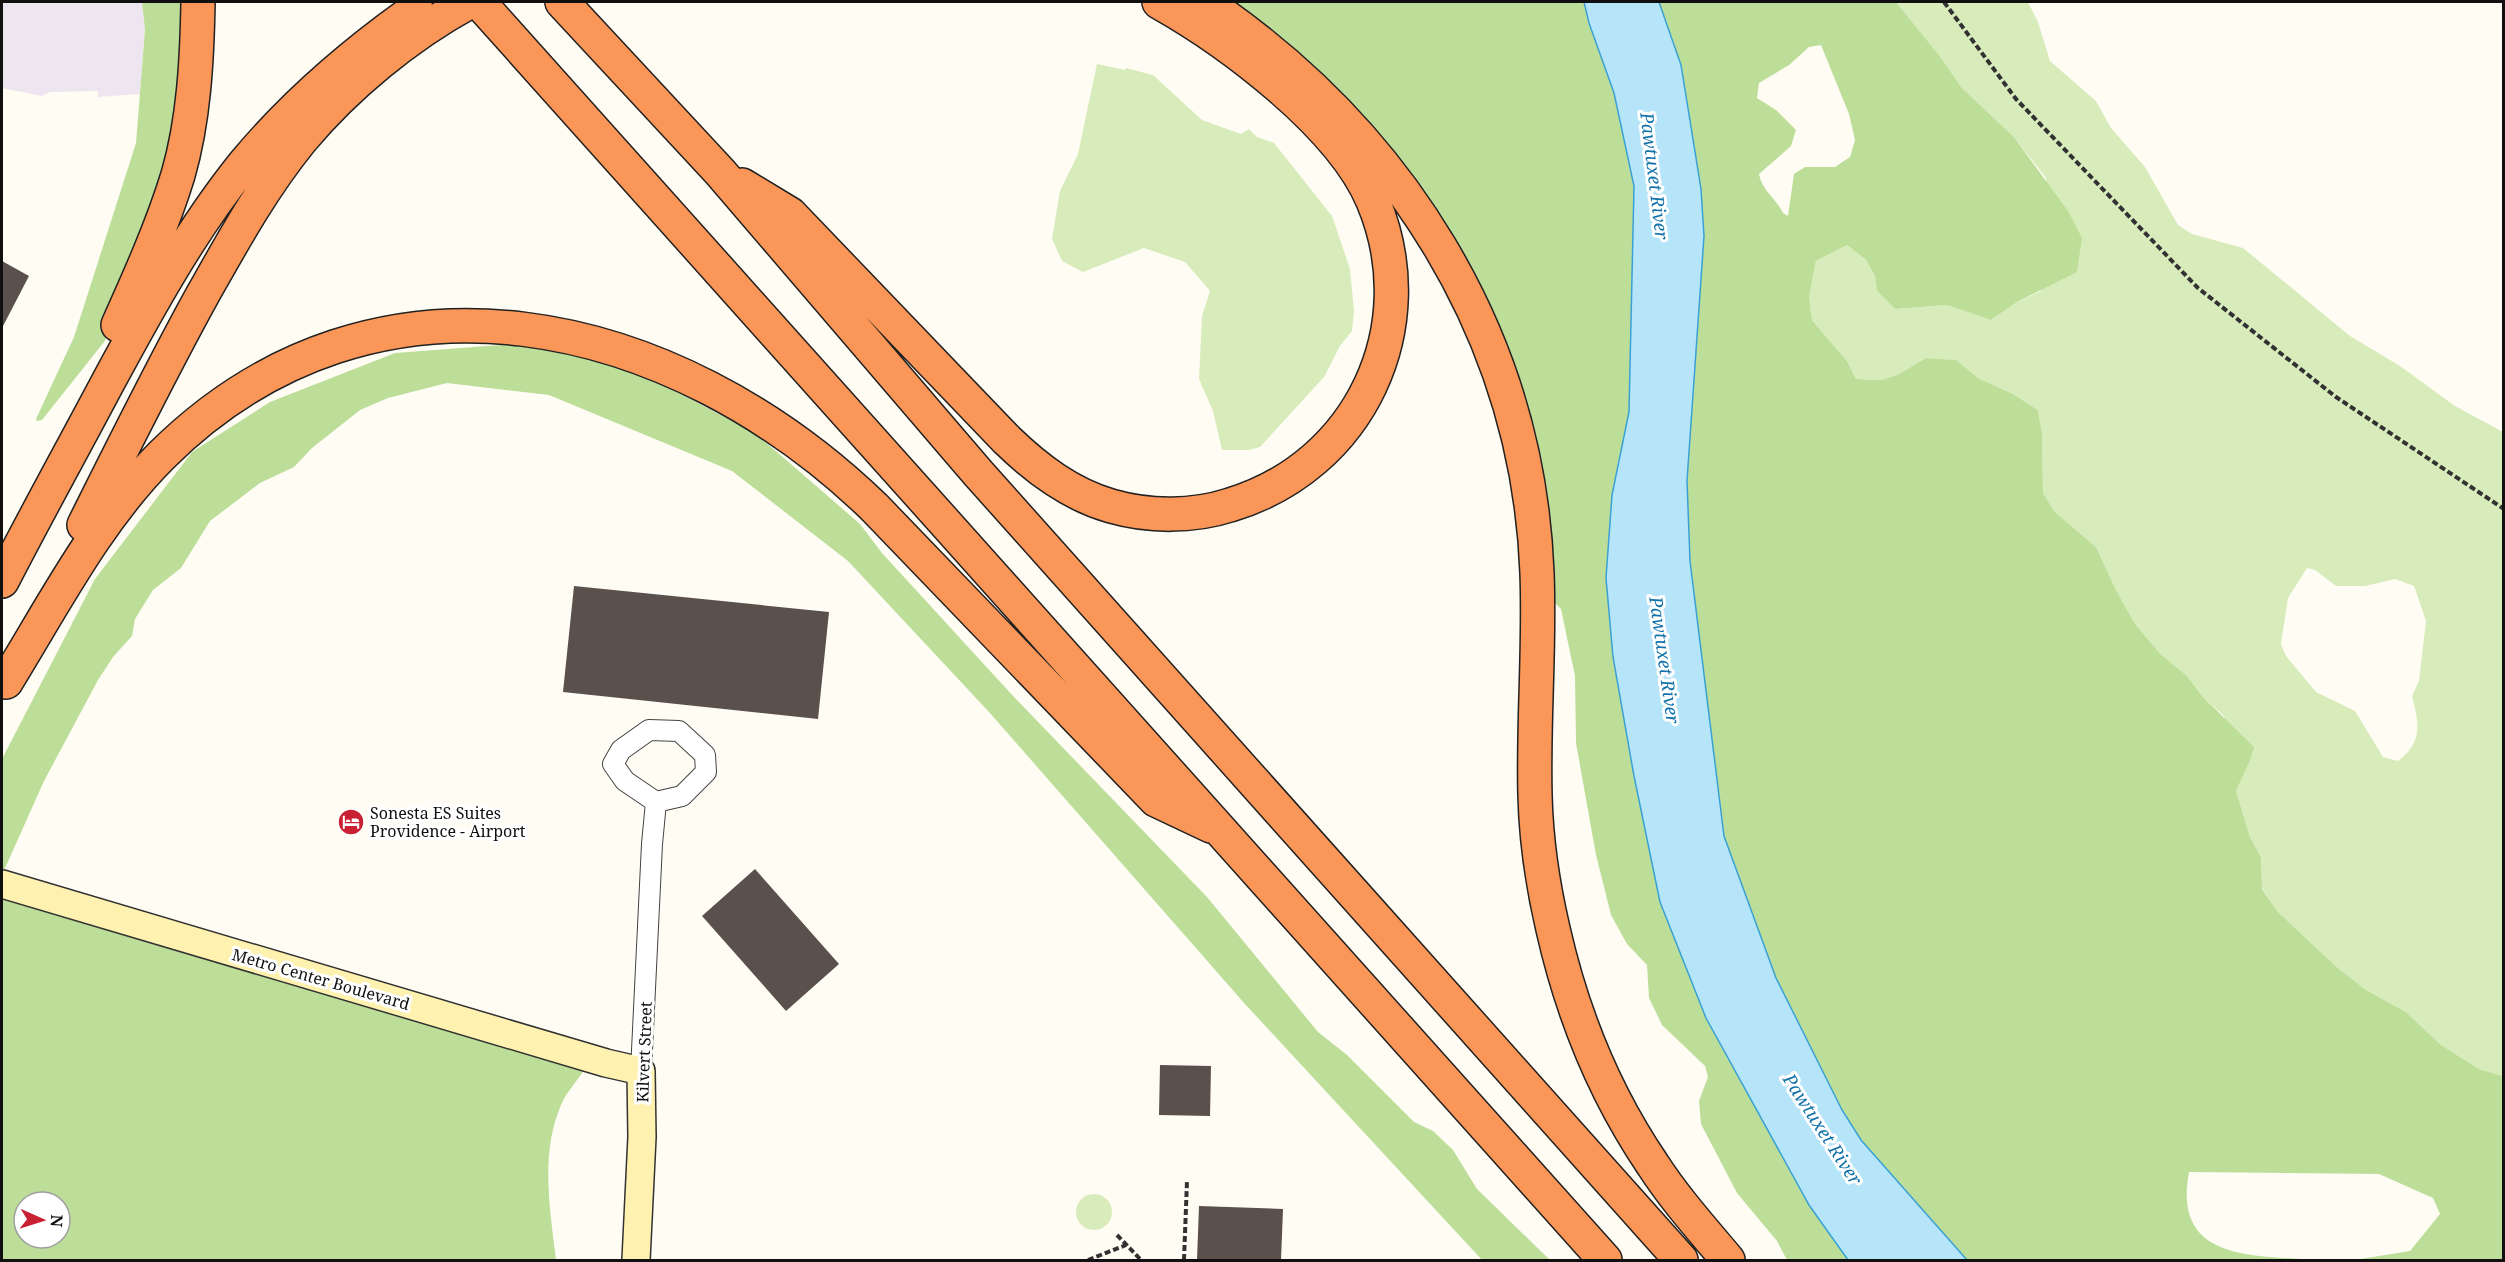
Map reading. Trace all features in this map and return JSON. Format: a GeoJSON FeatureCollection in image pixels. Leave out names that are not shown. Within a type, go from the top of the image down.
{"type":"FeatureCollection","features":[{"type":"Feature","properties":{"kind":"highway"},"geometry":{"type":"LineString","coordinates":[[22,542],[147,259],[171,196],[178,174],[191,107],[198,2]]}},
{"type":"Feature","properties":{"kind":"highway"},"geometry":{"type":"LineString","coordinates":[[2,581],[147,310],[218,199],[251,156],[305,98],[377,37],[424,12],[469,2]]}},
{"type":"Feature","properties":{"kind":"highway"},"geometry":{"type":"LineString","coordinates":[[479,2],[1605,1260]]}},
{"type":"Feature","properties":{"kind":"highway"},"geometry":{"type":"LineString","coordinates":[[562,2],[720,172],[986,482],[1681,1260]]}},
{"type":"Feature","properties":{"kind":"highway"},"geometry":{"type":"LineString","coordinates":[[720,172],[790,214],[1007,440],[1039,470],[1113,507],[1151,513],[1197,513],[1244,501],[1285,481],[1306,467],[1339,436],[1366,396],[1384,350],[1389,326],[1392,301],[1389,250],[1376,208],[1362,179],[1318,125],[1257,68],[1188,18],[1159,2]]}},
{"type":"Feature","properties":{"kind":"highway"},"geometry":{"type":"LineString","coordinates":[[1204,2],[1245,30],[1302,77],[1365,140],[1438,241],[1475,313],[1505,392],[1518,437],[1533,523],[1538,604],[1535,797],[1546,891],[1562,965],[1583,1031],[1612,1098],[1653,1166],[1728,1260]]}},
{"type":"Feature","properties":{"kind":"highway"},"geometry":{"type":"LineString","coordinates":[[4,686],[153,388],[227,251],[262,192],[302,139],[376,67],[424,12]]}},
{"type":"Feature","properties":{"kind":"highway"},"geometry":{"type":"LineString","coordinates":[[4,686],[96,537],[123,499],[177,441],[230,399],[284,368],[342,345],[371,337],[434,327],[523,328],[587,340],[652,362],[718,392],[786,433],[843,477],[874,507],[1156,800],[1223,831]]}},
{"type":"Feature","properties":{"kind":"street"},"geometry":{"type":"LineString","coordinates":[[649,730],[679,731],[705,755],[706,772],[682,796],[656,802],[625,781],[613,764],[621,750],[649,730]]}},
{"type":"Feature","properties":{"kind":"street","name":"Kilvert Street"},"geometry":{"type":"LineString","coordinates":[[636,1260],[642,1137],[641,1071],[656,802]]}},
{"type":"Feature","properties":{"kind":"street","name":"Metro Center Boulevard"},"geometry":{"type":"LineString","coordinates":[[2,885],[606,1063],[641,1071]]}},
{"type":"Feature","properties":{"kind":"path"},"geometry":{"type":"LineString","coordinates":[[1944,2],[2016,99],[2198,288],[2336,397],[2504,509]]}},
{"type":"Feature","properties":{"kind":"path"},"geometry":{"type":"LineString","coordinates":[[1184,1260],[1187,1181]]}},
{"type":"Feature","properties":{"kind":"path"},"geometry":{"type":"LineString","coordinates":[[1117,1235],[1141,1260]]}},
{"type":"Feature","properties":{"kind":"path"},"geometry":{"type":"LineString","coordinates":[[1088,1260],[1098,1258],[1126,1245]]}},
{"type":"Feature","properties":{"kind":"shaded area"},"geometry":{"type":"Polygon","coordinates":[[[2,2],[142,2],[145,29],[140,94],[98,97],[98,91],[50,92],[42,96],[2,88],[2,2]]]}},
{"type":"Feature","properties":{"kind":"green space"},"geometry":{"type":"Polygon","coordinates":[[[142,2],[192,2],[184,118],[122,309],[104,342],[42,420],[37,421],[74,337],[136,143],[145,30],[142,2]]]}},
{"type":"Feature","properties":{"kind":"green space"},"geometry":{"type":"Polygon","coordinates":[[[1218,2],[1584,2],[1589,23],[1614,93],[1634,186],[1629,412],[1612,495],[1606,578],[1613,657],[1660,902],[1809,1205],[1848,1260],[1787,1260],[1777,1241],[1737,1193],[1701,1124],[1699,1101],[1708,1077],[1705,1066],[1662,1025],[1649,998],[1647,965],[1627,944],[1611,915],[1596,855],[1576,743],[1575,676],[1561,609],[1554,602],[1554,573],[1528,433],[1464,263],[1218,2]]]}},
{"type":"Feature","properties":{"kind":"green space"},"geometry":{"type":"Polygon","coordinates":[[[1659,2],[1896,2],[1939,55],[1962,88],[2014,137],[2068,211],[2082,238],[2077,272],[2017,302],[1991,320],[1947,305],[1895,309],[1877,291],[1875,276],[1866,260],[1847,245],[1816,261],[1809,297],[1812,320],[1847,361],[1856,379],[1882,380],[1899,374],[1926,358],[1956,360],[1978,378],[2013,394],[2038,410],[2042,433],[2043,493],[2055,512],[2096,547],[2135,624],[2160,654],[2187,676],[2203,697],[2254,747],[2236,791],[2250,837],[2261,857],[2262,889],[2278,912],[2339,969],[2366,990],[2406,1012],[2441,1045],[2479,1069],[2503,1076],[2503,1260],[2354,1260],[2410,1251],[2440,1214],[2433,1198],[2379,1174],[2189,1172],[2187,1201],[2193,1223],[2205,1238],[2223,1248],[2244,1254],[2317,1260],[1967,1260],[1861,1140],[1842,1110],[1776,978],[1724,836],[1690,561],[1687,481],[1704,236],[1701,189],[1681,65],[1659,2]],[[1821,45],[1809,47],[1789,65],[1759,83],[1757,98],[1776,110],[1796,130],[1791,146],[1759,174],[1766,190],[1783,213],[1788,216],[1794,174],[1805,167],[1835,167],[1850,157],[1855,140],[1849,114],[1821,45]]]}},
{"type":"Feature","properties":{"kind":"green space"},"geometry":{"type":"Polygon","coordinates":[[[1896,2],[2028,2],[2038,22],[2050,61],[2096,101],[2111,128],[2145,167],[2178,225],[2192,234],[2243,248],[2350,336],[2400,366],[2455,406],[2503,432],[2503,1076],[2479,1069],[2441,1045],[2406,1012],[2366,990],[2339,969],[2278,912],[2262,888],[2261,857],[2250,837],[2236,791],[2249,763],[2223,715],[2203,697],[2187,676],[2160,655],[2135,624],[2096,547],[2055,512],[2043,493],[2042,433],[2038,410],[2013,394],[1978,378],[1955,360],[1926,358],[1899,374],[1882,380],[1856,379],[1847,361],[1812,320],[1809,297],[1816,261],[1847,245],[1866,260],[1875,276],[1877,291],[1895,309],[1947,305],[1991,320],[2017,302],[2041,291],[2046,178],[2014,137],[1962,88],[1939,55],[1896,2]],[[2307,568],[2288,598],[2281,644],[2286,656],[2316,692],[2355,711],[2383,757],[2398,761],[2412,747],[2417,732],[2412,696],[2419,681],[2426,621],[2414,586],[2395,579],[2365,586],[2336,586],[2315,570],[2307,568]]]}},
{"type":"Feature","properties":{"kind":"green space"},"geometry":{"type":"Polygon","coordinates":[[[1097,64],[1153,75],[1202,120],[1241,134],[1249,129],[1257,137],[1274,143],[1332,216],[1350,269],[1354,311],[1352,331],[1340,346],[1324,377],[1260,447],[1249,450],[1222,450],[1213,411],[1199,379],[1202,316],[1210,291],[1185,262],[1144,248],[1083,272],[1062,261],[1052,239],[1060,191],[1078,154],[1097,64]]]}},
{"type":"Feature","properties":{"kind":"green space"},"geometry":{"type":"Polygon","coordinates":[[[541,342],[596,354],[675,391],[755,433],[860,524],[882,553],[1014,697],[1207,897],[1318,1032],[1347,1055],[1414,1122],[1433,1131],[1453,1150],[1477,1189],[1550,1260],[1482,1260],[1245,1004],[989,712],[848,561],[732,471],[549,395],[447,383],[388,398],[360,410],[312,448],[294,467],[260,483],[210,521],[181,568],[153,590],[135,619],[132,636],[113,657],[98,680],[44,781],[2,875],[2,759],[95,579],[192,452],[270,402],[395,353],[541,342]]]}},
{"type":"Feature","properties":{"kind":"green space"},"geometry":{"type":"Polygon","coordinates":[[[2,887],[584,1070],[561,1105],[551,1143],[548,1182],[556,1260],[2,1260],[2,887]]]}},
{"type":"Feature","properties":{"kind":"green space"},"geometry":{"type":"Polygon","coordinates":[[[1094,1194],[1107,1199],[1112,1212],[1107,1225],[1094,1230],[1081,1225],[1076,1212],[1081,1199],[1094,1194]]]}},
{"type":"Feature","properties":{"kind":"water","name":"Pawtuxet River"},"geometry":{"type":"Polygon","coordinates":[[[1584,2],[1659,2],[1681,65],[1701,189],[1704,236],[1687,481],[1690,561],[1724,836],[1776,978],[1842,1110],[1861,1140],[1967,1260],[1848,1260],[1809,1205],[1706,1018],[1660,902],[1613,657],[1606,578],[1612,495],[1629,412],[1634,186],[1614,93],[1589,23],[1584,2]]]}},
{"type":"Feature","properties":{"kind":"building"},"geometry":{"type":"Polygon","coordinates":[[[2,261],[29,276],[2,328],[2,261]]]}},
{"type":"Feature","properties":{"kind":"building"},"geometry":{"type":"Polygon","coordinates":[[[574,586],[829,612],[818,719],[563,692],[574,586]]]}},
{"type":"Feature","properties":{"kind":"building"},"geometry":{"type":"Polygon","coordinates":[[[755,869],[839,964],[786,1011],[702,916],[755,869]]]}},
{"type":"Feature","properties":{"kind":"building"},"geometry":{"type":"Polygon","coordinates":[[[1160,1065],[1211,1066],[1210,1116],[1159,1115],[1160,1065]]]}},
{"type":"Feature","properties":{"kind":"building"},"geometry":{"type":"Polygon","coordinates":[[[1199,1206],[1283,1209],[1281,1260],[1197,1260],[1199,1206]]]}},
{"type":"Feature","properties":{"kind":"place","name":"Sonesta ES Suites Providence - Airport"},"geometry":{"type":"Point","coordinates":[351,822]}}]}
